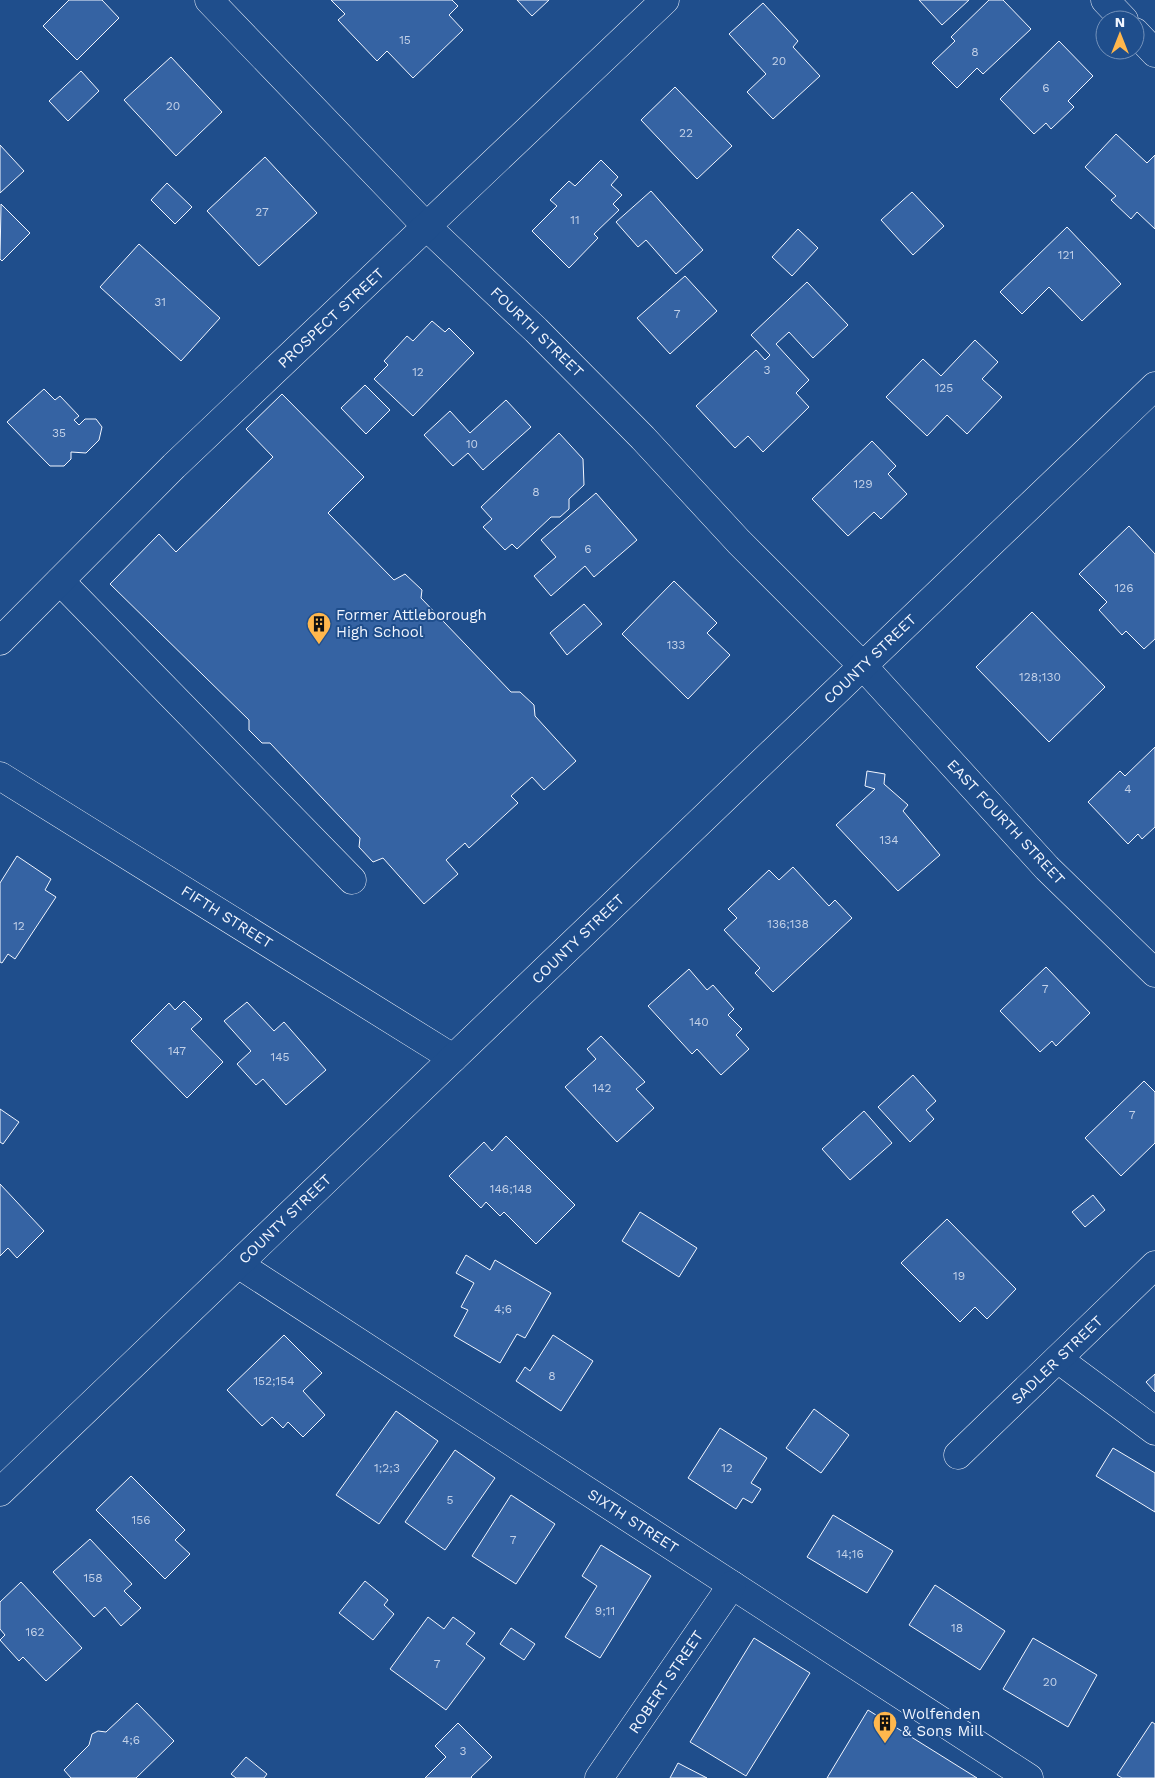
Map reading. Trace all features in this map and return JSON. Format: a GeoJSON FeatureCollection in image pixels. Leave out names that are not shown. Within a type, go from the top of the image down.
{"type":"FeatureCollection","features":[{"type":"Feature","properties":{"kind":"main road","name":"FOURTH STREET"},"geometry":{"type":"LineString","coordinates":[[209,0],[428,227],[536,330],[643,438],[739,542],[862,666]]}},
{"type":"Feature","properties":{"kind":"main road","name":"PROSPECT STREET"},"geometry":{"type":"LineString","coordinates":[[0,641],[174,466],[665,0]]}},
{"type":"Feature","properties":{"kind":"main road"},"geometry":{"type":"LineString","coordinates":[[1105,0],[1114,10]]}},
{"type":"Feature","properties":{"kind":"main road"},"geometry":{"type":"LineString","coordinates":[[1145,42],[1155,53]]}},
{"type":"Feature","properties":{"kind":"main road","name":"COUNTY STREET"},"geometry":{"type":"LineString","coordinates":[[0,1492],[1155,386]]}},
{"type":"Feature","properties":{"kind":"main road"},"geometry":{"type":"LineString","coordinates":[[60,581],[352,880]]}},
{"type":"Feature","properties":{"kind":"main road","name":"EAST FOURTH STREET"},"geometry":{"type":"LineString","coordinates":[[862,666],[1047,868],[1155,973]]}},
{"type":"Feature","properties":{"kind":"main road","name":"FIFTH STREET"},"geometry":{"type":"LineString","coordinates":[[0,776],[453,1058]]}},
{"type":"Feature","properties":{"kind":"main road","name":"SIXTH STREET"},"geometry":{"type":"LineString","coordinates":[[238,1264],[1029,1778]]}},
{"type":"Feature","properties":{"kind":"main road","name":"SADLER STREET"},"geometry":{"type":"LineString","coordinates":[[958,1455],[1155,1265]]}},
{"type":"Feature","properties":{"kind":"main road"},"geometry":{"type":"LineString","coordinates":[[1058,1359],[1155,1431]]}},
{"type":"Feature","properties":{"kind":"main road","name":"ROBERT STREET"},"geometry":{"type":"LineString","coordinates":[[599,1778],[732,1585]]}},
{"type":"Feature","properties":{"kind":"building"},"geometry":{"type":"Polygon","coordinates":[[[69,0],[102,0],[119,18],[77,60],[43,26],[69,0]]]}},
{"type":"Feature","properties":{"kind":"building"},"geometry":{"type":"Polygon","coordinates":[[[331,0],[452,0],[458,6],[449,15],[463,30],[413,78],[387,51],[377,61],[338,20],[345,14],[331,0]]]}},
{"type":"Feature","properties":{"kind":"building"},"geometry":{"type":"Polygon","coordinates":[[[517,0],[549,0],[532,16],[517,0]]]}},
{"type":"Feature","properties":{"kind":"building"},"geometry":{"type":"Polygon","coordinates":[[[919,0],[969,0],[942,25],[919,0]]]}},
{"type":"Feature","properties":{"kind":"building"},"geometry":{"type":"Polygon","coordinates":[[[989,0],[1003,0],[1031,29],[983,74],[977,68],[957,88],[932,63],[955,41],[951,37],[989,0]]]}},
{"type":"Feature","properties":{"kind":"building"},"geometry":{"type":"Polygon","coordinates":[[[763,3],[798,41],[793,47],[820,76],[773,119],[747,92],[766,74],[729,34],[763,3]]]}},
{"type":"Feature","properties":{"kind":"building"},"geometry":{"type":"Polygon","coordinates":[[[1059,41],[1093,76],[1068,101],[1074,107],[1051,129],[1046,123],[1034,134],[1000,99],[1059,41]]]}},
{"type":"Feature","properties":{"kind":"building"},"geometry":{"type":"Polygon","coordinates":[[[171,57],[222,112],[176,156],[124,100],[171,57]]]}},
{"type":"Feature","properties":{"kind":"building"},"geometry":{"type":"Polygon","coordinates":[[[81,71],[99,91],[68,121],[49,101],[81,71]]]}},
{"type":"Feature","properties":{"kind":"building"},"geometry":{"type":"Polygon","coordinates":[[[675,87],[732,146],[697,179],[641,120],[675,87]]]}},
{"type":"Feature","properties":{"kind":"building"},"geometry":{"type":"Polygon","coordinates":[[[1116,134],[1147,163],[1155,155],[1155,229],[1137,212],[1131,219],[1111,200],[1116,196],[1085,167],[1116,134]]]}},
{"type":"Feature","properties":{"kind":"building"},"geometry":{"type":"Polygon","coordinates":[[[0,145],[24,171],[0,193],[0,145]]]}},
{"type":"Feature","properties":{"kind":"building"},"geometry":{"type":"Polygon","coordinates":[[[265,157],[317,213],[259,266],[207,211],[265,157]]]}},
{"type":"Feature","properties":{"kind":"building"},"geometry":{"type":"Polygon","coordinates":[[[601,160],[618,177],[611,185],[622,195],[613,204],[619,210],[594,234],[598,238],[569,268],[532,231],[557,206],[550,200],[569,181],[575,186],[601,160]]]}},
{"type":"Feature","properties":{"kind":"building"},"geometry":{"type":"Polygon","coordinates":[[[167,183],[192,207],[175,224],[151,200],[167,183]]]}},
{"type":"Feature","properties":{"kind":"building"},"geometry":{"type":"Polygon","coordinates":[[[651,191],[703,250],[676,274],[646,240],[638,247],[616,222],[651,191]]]}},
{"type":"Feature","properties":{"kind":"building"},"geometry":{"type":"Polygon","coordinates":[[[912,192],[944,226],[913,255],[881,220],[912,192]]]}},
{"type":"Feature","properties":{"kind":"building"},"geometry":{"type":"Polygon","coordinates":[[[1,204],[30,233],[2,261],[0,259],[1,204]]]}},
{"type":"Feature","properties":{"kind":"building"},"geometry":{"type":"Polygon","coordinates":[[[1067,227],[1121,284],[1082,321],[1049,287],[1022,314],[1000,292],[1067,227]]]}},
{"type":"Feature","properties":{"kind":"building"},"geometry":{"type":"Polygon","coordinates":[[[798,229],[818,248],[792,276],[772,257],[798,229]]]}},
{"type":"Feature","properties":{"kind":"building"},"geometry":{"type":"Polygon","coordinates":[[[139,244],[220,318],[181,361],[100,287],[139,244]]]}},
{"type":"Feature","properties":{"kind":"building"},"geometry":{"type":"Polygon","coordinates":[[[685,276],[717,311],[670,354],[637,318],[685,276]]]}},
{"type":"Feature","properties":{"kind":"building"},"geometry":{"type":"Polygon","coordinates":[[[807,282],[848,325],[813,358],[789,332],[776,344],[809,380],[796,393],[809,407],[763,452],[748,436],[735,448],[696,406],[756,350],[765,360],[770,355],[751,335],[807,282]]]}},
{"type":"Feature","properties":{"kind":"building"},"geometry":{"type":"Polygon","coordinates":[[[432,321],[445,332],[449,328],[474,353],[413,416],[374,379],[388,365],[384,361],[407,336],[413,341],[432,321]]]}},
{"type":"Feature","properties":{"kind":"building"},"geometry":{"type":"Polygon","coordinates":[[[975,340],[998,362],[982,379],[1002,397],[967,434],[947,415],[927,436],[886,397],[923,359],[941,376],[975,340]]]}},
{"type":"Feature","properties":{"kind":"building"},"geometry":{"type":"Polygon","coordinates":[[[365,385],[390,410],[366,434],[341,408],[365,385]]]}},
{"type":"Feature","properties":{"kind":"building"},"geometry":{"type":"Polygon","coordinates":[[[44,389],[55,400],[60,396],[79,416],[74,420],[79,425],[85,419],[96,419],[102,427],[99,440],[86,453],[71,452],[71,459],[64,466],[50,466],[7,422],[44,389]]]}},
{"type":"Feature","properties":{"kind":"building","name":"Former Attleborough High School"},"geometry":{"type":"Polygon","coordinates":[[[282,394],[364,477],[328,513],[394,580],[405,574],[422,590],[421,598],[511,692],[520,692],[534,705],[535,716],[576,761],[544,790],[532,777],[511,796],[518,803],[469,848],[465,843],[446,860],[458,874],[424,904],[383,858],[373,862],[359,847],[360,838],[270,743],[262,743],[249,730],[249,720],[110,584],[159,534],[176,552],[273,457],[246,429],[282,394]]]}},
{"type":"Feature","properties":{"kind":"building"},"geometry":{"type":"Polygon","coordinates":[[[506,400],[531,427],[483,470],[468,453],[453,466],[424,435],[450,411],[470,433],[506,400]]]}},
{"type":"Feature","properties":{"kind":"building"},"geometry":{"type":"Polygon","coordinates":[[[559,433],[583,459],[584,485],[569,499],[569,509],[560,517],[551,517],[517,549],[512,544],[505,550],[483,527],[492,519],[481,507],[559,433]]]}},
{"type":"Feature","properties":{"kind":"building"},"geometry":{"type":"Polygon","coordinates":[[[872,441],[896,466],[888,474],[907,494],[881,519],[874,512],[848,536],[812,499],[872,441]]]}},
{"type":"Feature","properties":{"kind":"building"},"geometry":{"type":"Polygon","coordinates":[[[596,493],[637,540],[594,577],[585,566],[551,596],[534,576],[556,557],[541,540],[596,493]]]}},
{"type":"Feature","properties":{"kind":"building"},"geometry":{"type":"Polygon","coordinates":[[[1129,526],[1155,554],[1155,639],[1144,649],[1126,631],[1122,635],[1099,610],[1107,602],[1079,574],[1129,526]]]}},
{"type":"Feature","properties":{"kind":"building"},"geometry":{"type":"Polygon","coordinates":[[[674,581],[717,623],[707,633],[730,655],[688,699],[622,634],[674,581]]]}},
{"type":"Feature","properties":{"kind":"building"},"geometry":{"type":"Polygon","coordinates":[[[584,604],[602,624],[567,655],[550,633],[584,604]]]}},
{"type":"Feature","properties":{"kind":"building"},"geometry":{"type":"Polygon","coordinates":[[[1032,612],[1105,687],[1049,742],[976,667],[1032,612]]]}},
{"type":"Feature","properties":{"kind":"building"},"geometry":{"type":"Polygon","coordinates":[[[1155,747],[1155,827],[1142,839],[1138,834],[1128,844],[1088,802],[1120,771],[1125,776],[1155,747]]]}},
{"type":"Feature","properties":{"kind":"building"},"geometry":{"type":"Polygon","coordinates":[[[867,771],[885,774],[884,784],[908,805],[903,811],[940,855],[898,891],[836,825],[875,789],[865,786],[867,771]]]}},
{"type":"Feature","properties":{"kind":"building"},"geometry":{"type":"Polygon","coordinates":[[[17,856],[51,879],[45,890],[56,897],[15,959],[8,954],[2,963],[0,962],[0,883],[17,856]]]}},
{"type":"Feature","properties":{"kind":"building"},"geometry":{"type":"Polygon","coordinates":[[[793,867],[829,906],[835,900],[852,918],[773,992],[755,973],[760,968],[724,930],[737,918],[728,909],[769,870],[779,880],[793,867]]]}},
{"type":"Feature","properties":{"kind":"building"},"geometry":{"type":"Polygon","coordinates":[[[1046,967],[1090,1013],[1056,1046],[1052,1041],[1040,1052],[1000,1011],[1046,967]]]}},
{"type":"Feature","properties":{"kind":"building"},"geometry":{"type":"Polygon","coordinates":[[[689,969],[707,990],[713,985],[734,1009],[728,1015],[742,1029],[736,1035],[749,1049],[721,1075],[697,1049],[692,1054],[648,1006],[689,969]]]}},
{"type":"Feature","properties":{"kind":"building"},"geometry":{"type":"Polygon","coordinates":[[[184,1001],[202,1019],[191,1029],[223,1062],[187,1098],[131,1041],[169,1003],[175,1010],[184,1001]]]}},
{"type":"Feature","properties":{"kind":"building"},"geometry":{"type":"Polygon","coordinates":[[[247,1002],[274,1031],[284,1022],[326,1070],[286,1105],[263,1079],[256,1085],[237,1064],[251,1051],[224,1021],[247,1002]]]}},
{"type":"Feature","properties":{"kind":"building"},"geometry":{"type":"Polygon","coordinates":[[[601,1036],[645,1082],[636,1089],[654,1108],[617,1142],[565,1087],[596,1059],[587,1049],[601,1036]]]}},
{"type":"Feature","properties":{"kind":"building"},"geometry":{"type":"Polygon","coordinates":[[[913,1075],[936,1101],[926,1110],[934,1119],[910,1142],[878,1107],[913,1075]]]}},
{"type":"Feature","properties":{"kind":"building"},"geometry":{"type":"Polygon","coordinates":[[[1144,1081],[1155,1092],[1155,1143],[1121,1176],[1085,1138],[1144,1081]]]}},
{"type":"Feature","properties":{"kind":"building"},"geometry":{"type":"Polygon","coordinates":[[[0,1109],[19,1122],[3,1144],[0,1142],[0,1109]]]}},
{"type":"Feature","properties":{"kind":"building"},"geometry":{"type":"Polygon","coordinates":[[[864,1111],[892,1143],[850,1180],[822,1149],[864,1111]]]}},
{"type":"Feature","properties":{"kind":"building"},"geometry":{"type":"Polygon","coordinates":[[[506,1136],[575,1205],[536,1244],[504,1212],[500,1216],[486,1202],[481,1208],[449,1176],[484,1142],[492,1151],[506,1136]]]}},
{"type":"Feature","properties":{"kind":"building"},"geometry":{"type":"Polygon","coordinates":[[[0,1184],[44,1231],[17,1258],[8,1248],[0,1256],[0,1184]]]}},
{"type":"Feature","properties":{"kind":"building"},"geometry":{"type":"Polygon","coordinates":[[[1093,1195],[1105,1210],[1085,1227],[1072,1212],[1093,1195]]]}},
{"type":"Feature","properties":{"kind":"building"},"geometry":{"type":"Polygon","coordinates":[[[640,1212],[697,1248],[679,1277],[622,1241],[640,1212]]]}},
{"type":"Feature","properties":{"kind":"building"},"geometry":{"type":"Polygon","coordinates":[[[947,1219],[1016,1289],[987,1319],[975,1307],[960,1322],[901,1263],[947,1219]]]}},
{"type":"Feature","properties":{"kind":"building"},"geometry":{"type":"Polygon","coordinates":[[[466,1255],[490,1270],[495,1260],[551,1293],[525,1338],[517,1334],[500,1363],[454,1336],[468,1310],[461,1307],[474,1283],[456,1273],[466,1255]]]}},
{"type":"Feature","properties":{"kind":"building"},"geometry":{"type":"Polygon","coordinates":[[[284,1335],[322,1373],[303,1391],[325,1415],[303,1437],[288,1422],[283,1428],[272,1417],[262,1426],[227,1390],[284,1335]]]}},
{"type":"Feature","properties":{"kind":"building"},"geometry":{"type":"Polygon","coordinates":[[[553,1335],[593,1361],[561,1411],[516,1381],[525,1367],[530,1371],[553,1335]]]}},
{"type":"Feature","properties":{"kind":"building"},"geometry":{"type":"Polygon","coordinates":[[[1155,1374],[1155,1392],[1146,1382],[1155,1374]]]}},
{"type":"Feature","properties":{"kind":"building"},"geometry":{"type":"Polygon","coordinates":[[[814,1409],[849,1435],[821,1473],[786,1448],[814,1409]]]}},
{"type":"Feature","properties":{"kind":"building"},"geometry":{"type":"Polygon","coordinates":[[[396,1411],[438,1441],[379,1524],[336,1495],[396,1411]]]}},
{"type":"Feature","properties":{"kind":"building"},"geometry":{"type":"Polygon","coordinates":[[[720,1428],[767,1458],[751,1483],[761,1489],[752,1503],[743,1498],[736,1509],[688,1478],[720,1428]]]}},
{"type":"Feature","properties":{"kind":"building"},"geometry":{"type":"Polygon","coordinates":[[[1113,1448],[1155,1473],[1155,1512],[1096,1476],[1113,1448]]]}},
{"type":"Feature","properties":{"kind":"building"},"geometry":{"type":"Polygon","coordinates":[[[455,1450],[495,1478],[445,1550],[405,1522],[455,1450]]]}},
{"type":"Feature","properties":{"kind":"building"},"geometry":{"type":"Polygon","coordinates":[[[131,1476],[185,1530],[175,1540],[190,1554],[165,1579],[96,1510],[131,1476]]]}},
{"type":"Feature","properties":{"kind":"building"},"geometry":{"type":"Polygon","coordinates":[[[511,1495],[555,1524],[516,1584],[472,1556],[511,1495]]]}},
{"type":"Feature","properties":{"kind":"building"},"geometry":{"type":"Polygon","coordinates":[[[833,1515],[893,1551],[867,1593],[807,1557],[833,1515]]]}},
{"type":"Feature","properties":{"kind":"building"},"geometry":{"type":"Polygon","coordinates":[[[90,1539],[132,1584],[124,1591],[141,1608],[121,1626],[105,1607],[94,1617],[53,1572],[90,1539]]]}},
{"type":"Feature","properties":{"kind":"building"},"geometry":{"type":"Polygon","coordinates":[[[601,1545],[651,1576],[600,1658],[565,1637],[597,1586],[582,1576],[601,1545]]]}},
{"type":"Feature","properties":{"kind":"building"},"geometry":{"type":"Polygon","coordinates":[[[365,1581],[388,1600],[384,1605],[394,1614],[373,1640],[339,1613],[365,1581]]]}},
{"type":"Feature","properties":{"kind":"building"},"geometry":{"type":"Polygon","coordinates":[[[21,1582],[82,1648],[46,1681],[23,1657],[19,1661],[0,1640],[5,1635],[0,1629],[0,1602],[21,1582]]]}},
{"type":"Feature","properties":{"kind":"building"},"geometry":{"type":"Polygon","coordinates":[[[935,1585],[1005,1631],[980,1670],[909,1625],[935,1585]]]}},
{"type":"Feature","properties":{"kind":"building"},"geometry":{"type":"Polygon","coordinates":[[[428,1617],[444,1629],[453,1617],[475,1633],[466,1644],[485,1658],[446,1710],[390,1669],[428,1617]]]}},
{"type":"Feature","properties":{"kind":"building"},"geometry":{"type":"Polygon","coordinates":[[[511,1628],[535,1644],[524,1660],[500,1644],[511,1628]]]}},
{"type":"Feature","properties":{"kind":"building"},"geometry":{"type":"Polygon","coordinates":[[[754,1638],[810,1673],[746,1776],[690,1742],[754,1638]]]}},
{"type":"Feature","properties":{"kind":"building"},"geometry":{"type":"Polygon","coordinates":[[[1033,1638],[1097,1675],[1068,1727],[1003,1689],[1033,1638]]]}},
{"type":"Feature","properties":{"kind":"building"},"geometry":{"type":"Polygon","coordinates":[[[137,1703],[174,1741],[136,1778],[71,1778],[64,1770],[89,1745],[92,1734],[98,1731],[106,1732],[137,1703]]]}},
{"type":"Feature","properties":{"kind":"building","name":"Wolfenden & Sons Mill"},"geometry":{"type":"Polygon","coordinates":[[[868,1710],[977,1778],[827,1778],[868,1710]]]}},
{"type":"Feature","properties":{"kind":"building"},"geometry":{"type":"Polygon","coordinates":[[[1152,1722],[1155,1724],[1155,1778],[1122,1778],[1117,1775],[1152,1722]]]}},
{"type":"Feature","properties":{"kind":"building"},"geometry":{"type":"Polygon","coordinates":[[[458,1723],[492,1757],[472,1778],[425,1778],[446,1757],[435,1746],[458,1723]]]}},
{"type":"Feature","properties":{"kind":"building"},"geometry":{"type":"Polygon","coordinates":[[[246,1757],[267,1774],[264,1778],[236,1778],[231,1774],[246,1757]]]}},
{"type":"Feature","properties":{"kind":"building"},"geometry":{"type":"Polygon","coordinates":[[[678,1763],[707,1778],[670,1778],[678,1763]]]}},
{"type":"Feature","properties":{"kind":"place","name":"Former Attleborough High School"},"geometry":{"type":"Point","coordinates":[319,645]}},
{"type":"Feature","properties":{"kind":"place","name":"Wolfenden & Sons Mill"},"geometry":{"type":"Point","coordinates":[885,1744]}}]}
